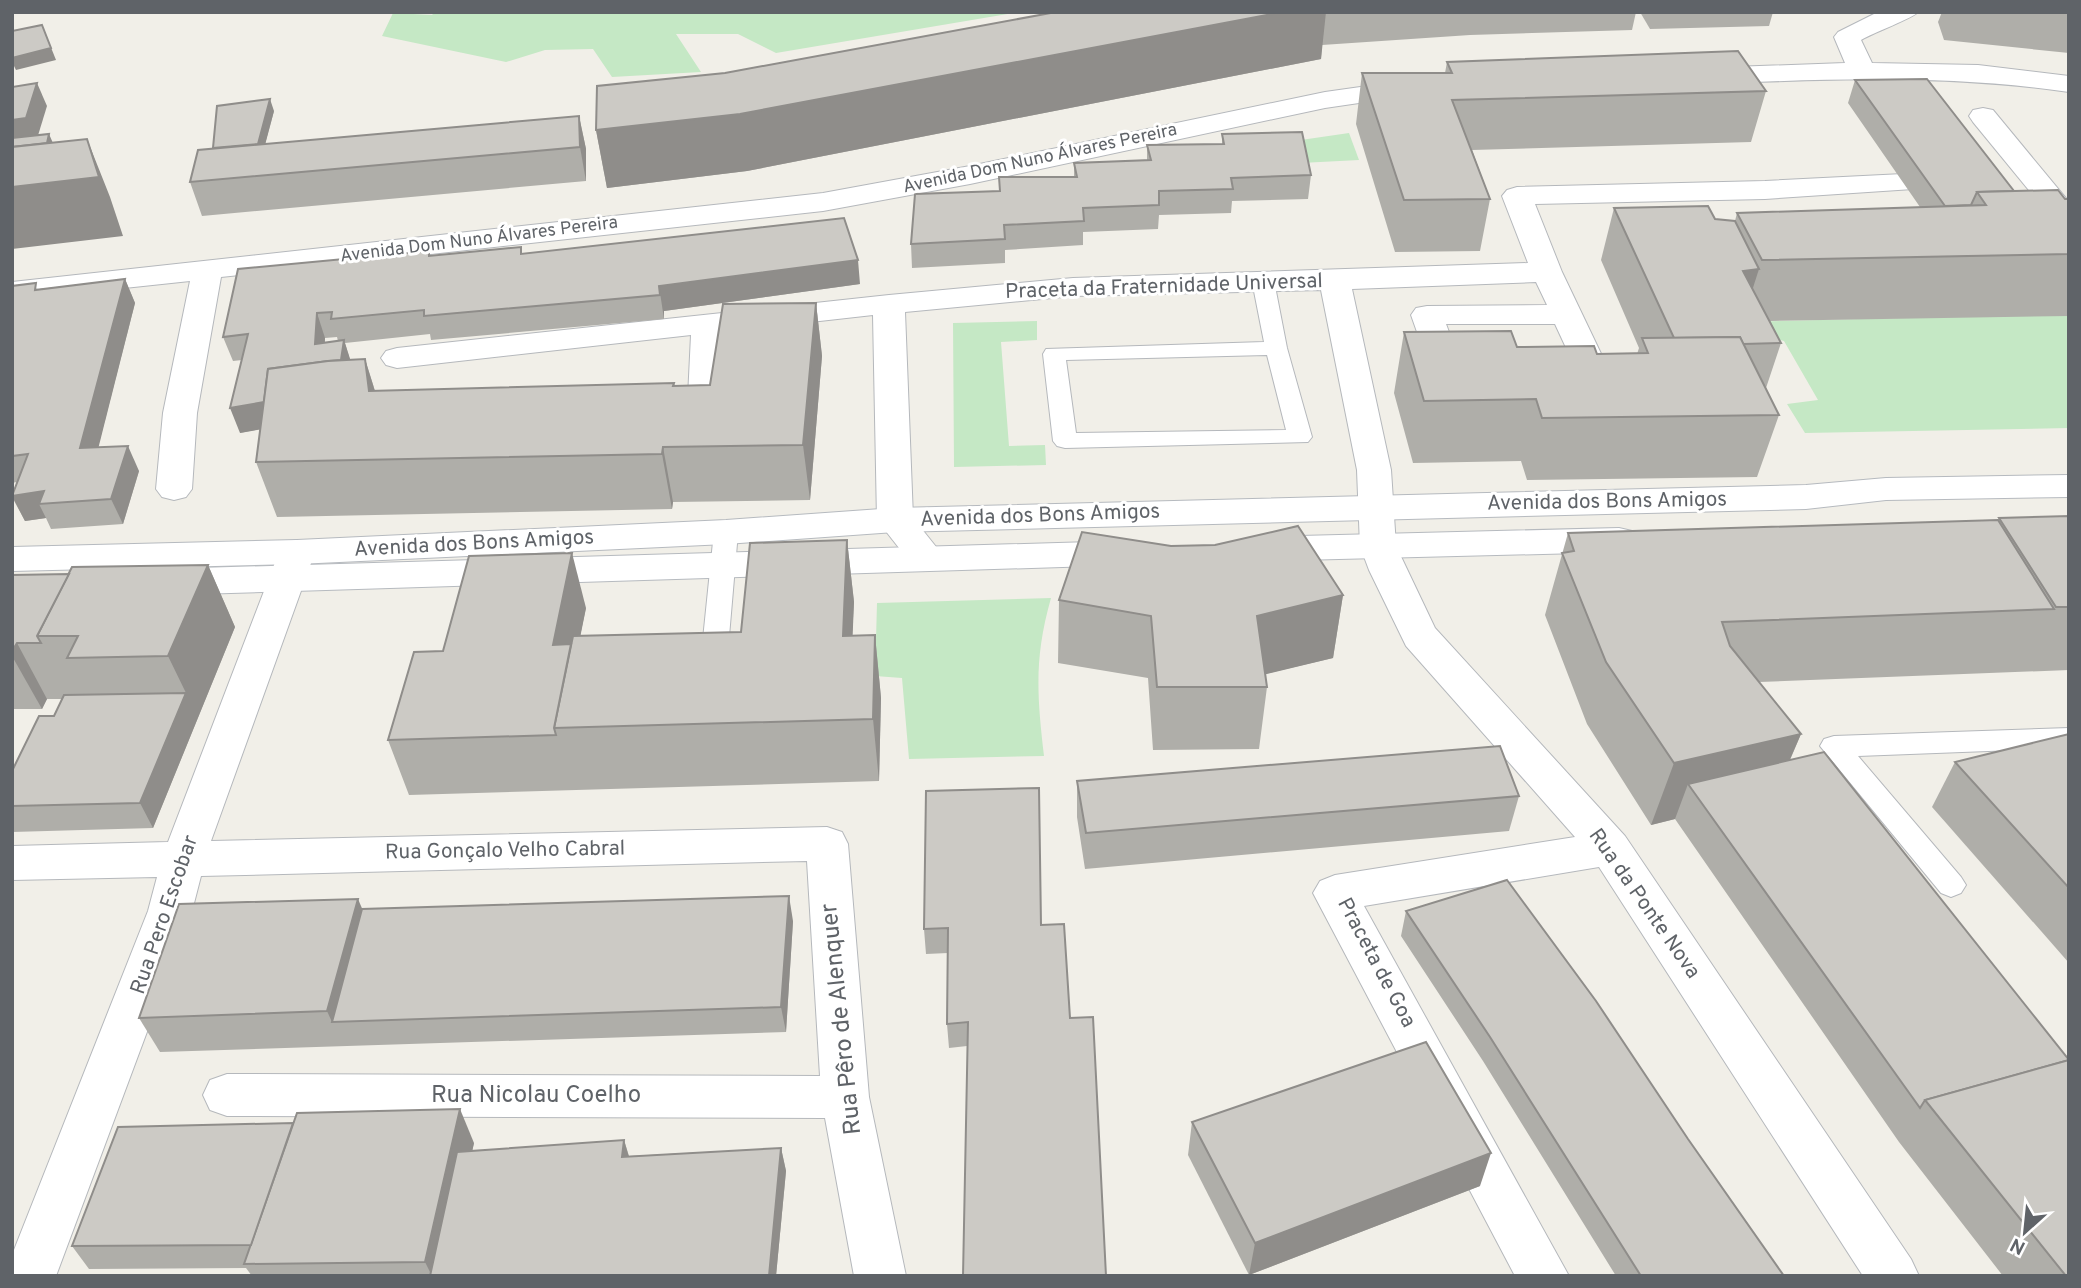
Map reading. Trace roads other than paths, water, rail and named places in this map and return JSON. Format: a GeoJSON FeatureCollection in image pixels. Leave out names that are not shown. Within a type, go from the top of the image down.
{"type":"FeatureCollection","features":[{"type":"Feature","properties":{"kind":"street"},"geometry":{"type":"LineString","coordinates":[[1862,71],[1847,37],[1879,20],[1906,12]]}},
{"type":"Feature","properties":{"kind":"street"},"geometry":{"type":"LineString","coordinates":[[1676,77],[1862,71],[1954,73],[2069,83]]}},
{"type":"Feature","properties":{"kind":"street","name":"Avenida Dom Nuno Álvares Pereira"},"geometry":{"type":"LineString","coordinates":[[12,291],[822,202],[970,175],[1325,100],[1442,84]]}},
{"type":"Feature","properties":{"kind":"street"},"geometry":{"type":"LineString","coordinates":[[1983,116],[2069,220]]}},
{"type":"Feature","properties":{"kind":"street"},"geometry":{"type":"LineString","coordinates":[[2000,181],[2069,179]]}},
{"type":"Feature","properties":{"kind":"street"},"geometry":{"type":"LineString","coordinates":[[1568,314],[1427,315],[1444,363],[1589,362],[1517,196],[1709,203],[1903,183]]}},
{"type":"Feature","properties":{"kind":"street"},"geometry":{"type":"LineString","coordinates":[[1847,187],[1867,214]]}},
{"type":"Feature","properties":{"kind":"street"},"geometry":{"type":"LineString","coordinates":[[174,489],[180,412],[207,271]]}},
{"type":"Feature","properties":{"kind":"street"},"geometry":{"type":"LineString","coordinates":[[1335,280],[1548,272]]}},
{"type":"Feature","properties":{"kind":"street","name":"Praceta da Fraternidade Universal"},"geometry":{"type":"LineString","coordinates":[[397,358],[889,304],[1073,287],[1335,280],[1374,470],[1377,526]]}},
{"type":"Feature","properties":{"kind":"street"},"geometry":{"type":"LineString","coordinates":[[889,304],[895,520],[927,558]]}},
{"type":"Feature","properties":{"kind":"street"},"geometry":{"type":"LineString","coordinates":[[704,418],[707,324]]}},
{"type":"Feature","properties":{"kind":"street","name":"Avenida dos Bons Amigos"},"geometry":{"type":"LineString","coordinates":[[1232,550],[1377,526],[1806,497],[1886,489],[2069,486]]}},
{"type":"Feature","properties":{"kind":"street","name":"Avenida dos Bons Amigos"},"geometry":{"type":"LineString","coordinates":[[726,548],[895,520],[1377,526],[1656,539]]}},
{"type":"Feature","properties":{"kind":"street","name":"Rua da Ponte Nova"},"geometry":{"type":"LineString","coordinates":[[1377,526],[1387,570],[1420,636],[1610,848],[1893,1276]]}},
{"type":"Feature","properties":{"kind":"street","name":"Avenida dos Bons Amigos"},"geometry":{"type":"LineString","coordinates":[[12,586],[291,566],[726,548],[927,558],[1163,552]]}},
{"type":"Feature","properties":{"kind":"street","name":"Avenida dos Bons Amigos"},"geometry":{"type":"LineString","coordinates":[[12,559],[291,566]]}},
{"type":"Feature","properties":{"kind":"street","name":"Rua Pero Escobar"},"geometry":{"type":"LineString","coordinates":[[30,1276],[166,923],[184,858],[291,566]]}},
{"type":"Feature","properties":{"kind":"street"},"geometry":{"type":"LineString","coordinates":[[1486,761],[1528,758]]}},
{"type":"Feature","properties":{"kind":"street","name":"Rua Gonçalo Velho Cabral"},"geometry":{"type":"LineString","coordinates":[[12,863],[827,844]]}},
{"type":"Feature","properties":{"kind":"street","name":"Rua Pêro de Alenquer"},"geometry":{"type":"LineString","coordinates":[[827,844],[845,1097],[880,1276]]}},
{"type":"Feature","properties":{"kind":"street","name":"Praceta de Goa"},"geometry":{"type":"LineString","coordinates":[[1543,1276],[1335,893],[1610,848]]}},
{"type":"Feature","properties":{"kind":"street","name":"Rua Nicolau Coelho"},"geometry":{"type":"LineString","coordinates":[[227,1095],[845,1097]]}},
{"type":"Feature","properties":{"kind":"lane"},"geometry":{"type":"LineString","coordinates":[[1263,281],[1276,348],[1300,437],[1065,441],[1054,354],[1276,348]]}},
{"type":"Feature","properties":{"kind":"lane"},"geometry":{"type":"LineString","coordinates":[[675,649],[715,648],[726,548]]}},
{"type":"Feature","properties":{"kind":"lane"},"geometry":{"type":"LineString","coordinates":[[1951,885],[1834,746],[2069,738]]}}]}
